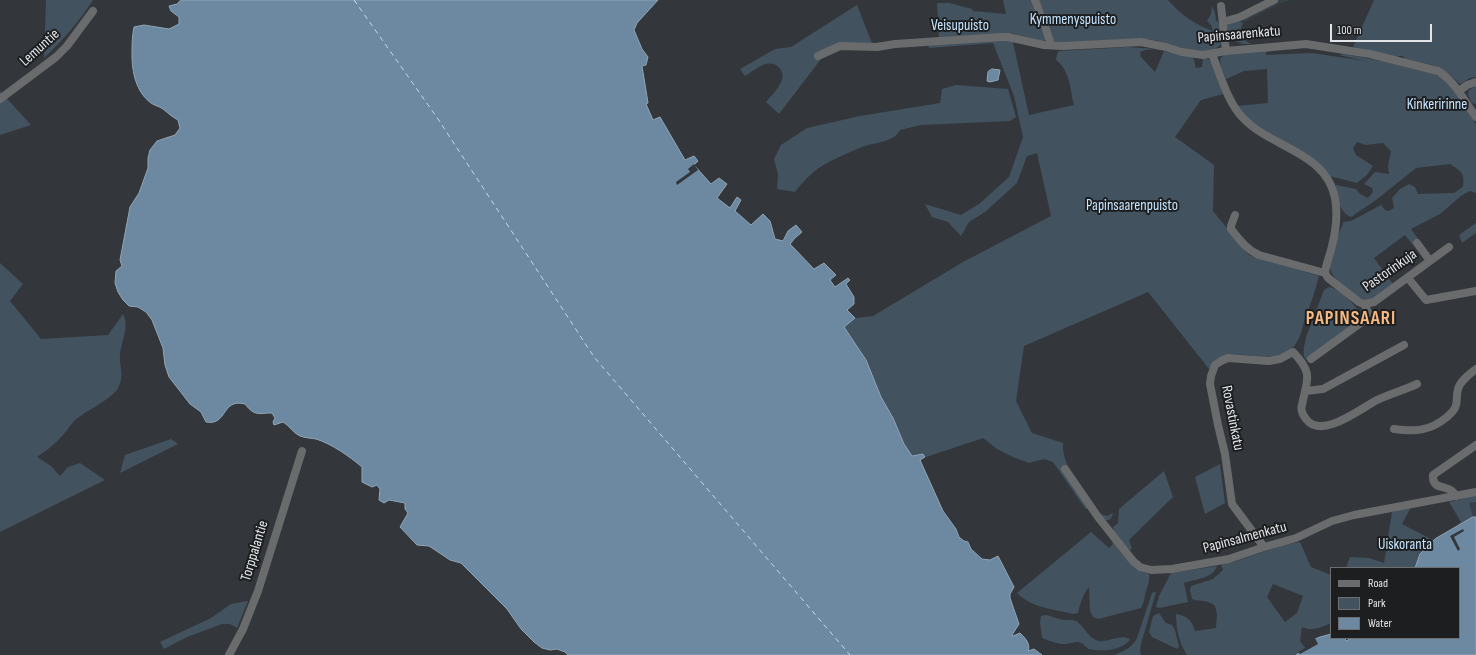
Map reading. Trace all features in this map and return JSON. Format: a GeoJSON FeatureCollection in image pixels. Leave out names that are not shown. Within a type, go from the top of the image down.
{"type":"FeatureCollection","features":[{"type":"Feature","properties":{"kind":"street"},"geometry":{"type":"LineString","coordinates":[[1035,0],[1051,45]]}},
{"type":"Feature","properties":{"kind":"street"},"geometry":{"type":"LineString","coordinates":[[1223,22],[1240,17],[1274,0]]}},
{"type":"Feature","properties":{"kind":"street"},"geometry":{"type":"LineString","coordinates":[[1221,6],[1226,51]]}},
{"type":"Feature","properties":{"kind":"street","name":"Lemuntie"},"geometry":{"type":"LineString","coordinates":[[0,99],[56,57],[67,46],[94,11]]}},
{"type":"Feature","properties":{"kind":"street","name":"Papinsaarenkatu"},"geometry":{"type":"LineString","coordinates":[[818,56],[840,46],[877,47],[895,44],[1002,37],[1063,46],[1141,42],[1182,52],[1203,55],[1226,51],[1306,44],[1370,54],[1431,69],[1444,75],[1459,91],[1476,117]]}},
{"type":"Feature","properties":{"kind":"street"},"geometry":{"type":"LineString","coordinates":[[1212,54],[1233,104],[1244,119],[1253,128],[1283,144],[1320,167],[1329,180],[1335,197],[1336,220],[1327,275],[1252,252],[1231,229],[1235,215]]}},
{"type":"Feature","properties":{"kind":"street"},"geometry":{"type":"LineString","coordinates":[[1459,91],[1467,85],[1476,82]]}},
{"type":"Feature","properties":{"kind":"street"},"geometry":{"type":"LineString","coordinates":[[1417,243],[1430,261]]}},
{"type":"Feature","properties":{"kind":"street","name":"Pastorinkuja"},"geometry":{"type":"LineString","coordinates":[[1327,275],[1354,299],[1364,304],[1374,302],[1449,247]]}},
{"type":"Feature","properties":{"kind":"street"},"geometry":{"type":"LineString","coordinates":[[1408,278],[1426,300],[1476,291]]}},
{"type":"Feature","properties":{"kind":"street"},"geometry":{"type":"LineString","coordinates":[[1311,359],[1366,319],[1369,314],[1364,304]]}},
{"type":"Feature","properties":{"kind":"street"},"geometry":{"type":"LineString","coordinates":[[1404,344],[1323,389],[1306,391],[1301,406],[1303,415],[1309,423],[1314,426],[1327,426],[1350,416],[1378,400],[1417,384]]}},
{"type":"Feature","properties":{"kind":"street","name":"Rovastinkatu"},"geometry":{"type":"LineString","coordinates":[[1264,547],[1232,504],[1225,454],[1210,384],[1211,376],[1215,365],[1221,360],[1228,358],[1269,361],[1280,359],[1293,352],[1307,372],[1308,383],[1306,391]]}},
{"type":"Feature","properties":{"kind":"street"},"geometry":{"type":"LineString","coordinates":[[1394,429],[1411,432],[1420,431],[1442,421],[1454,411],[1458,388],[1476,368]]}},
{"type":"Feature","properties":{"kind":"street"},"geometry":{"type":"LineString","coordinates":[[1456,496],[1448,488],[1439,487],[1432,478],[1433,475],[1476,445]]}},
{"type":"Feature","properties":{"kind":"street","name":"Torppalantie"},"geometry":{"type":"LineString","coordinates":[[229,655],[243,629],[258,591],[302,451]]}},
{"type":"Feature","properties":{"kind":"street","name":"Papinsalmenkatu"},"geometry":{"type":"LineString","coordinates":[[1065,469],[1098,518],[1132,561],[1145,570],[1157,571],[1214,562],[1239,556],[1296,538],[1332,521],[1364,512],[1476,492]]}},
{"type":"Feature","properties":{"kind":"shaded area"},"geometry":{"type":"Polygon","coordinates":[[[1268,0],[1290,0],[1244,22],[1239,13],[1268,0]]]}},
{"type":"Feature","properties":{"kind":"shaded area"},"geometry":{"type":"Polygon","coordinates":[[[1476,498],[1475,517],[1472,516],[1460,500],[1476,498]]]}},
{"type":"Feature","properties":{"kind":"green space"},"geometry":{"type":"Polygon","coordinates":[[[46,0],[93,0],[82,16],[44,58],[46,0]]]}},
{"type":"Feature","properties":{"kind":"green space","name":"Papinsaarenpuisto"},"geometry":{"type":"Polygon","coordinates":[[[1003,0],[1031,0],[1046,39],[1043,41],[1011,33],[1029,115],[1074,105],[1067,74],[1061,64],[1056,60],[1059,51],[1128,47],[1155,49],[1140,52],[1141,57],[1155,72],[1164,51],[1193,57],[1196,68],[1202,67],[1203,58],[1210,60],[1223,94],[1201,100],[1175,137],[1214,165],[1213,211],[1249,255],[1319,276],[1301,334],[1297,342],[1285,353],[1274,356],[1262,357],[1227,355],[1217,360],[1209,369],[1148,292],[1024,346],[1016,401],[1032,433],[1063,443],[1063,452],[1070,471],[1100,514],[1107,516],[1113,513],[1111,518],[1108,520],[1100,518],[1085,508],[1053,462],[1044,459],[1029,463],[997,449],[983,438],[926,457],[923,454],[905,461],[823,336],[847,310],[855,318],[873,316],[963,262],[1051,216],[1037,153],[1027,156],[1017,183],[985,212],[969,222],[961,236],[948,222],[932,217],[925,204],[961,215],[979,204],[1009,177],[1023,137],[1014,96],[993,43],[929,48],[928,45],[838,50],[821,59],[779,114],[766,102],[781,82],[781,70],[773,64],[768,64],[763,65],[745,76],[740,69],[775,49],[791,47],[857,5],[872,43],[939,39],[937,3],[949,3],[972,9],[973,11],[1006,14],[1003,0]]]}},
{"type":"Feature","properties":{"kind":"green space","name":"Kymmenyspuisto"},"geometry":{"type":"Polygon","coordinates":[[[1039,0],[1168,0],[1188,18],[1200,26],[1213,31],[1211,25],[1207,21],[1211,14],[1212,6],[1216,20],[1221,26],[1221,44],[1215,49],[1199,51],[1189,50],[1154,40],[1142,39],[1117,39],[1079,43],[1055,42],[1039,0]]]}},
{"type":"Feature","properties":{"kind":"green space"},"geometry":{"type":"Polygon","coordinates":[[[1374,0],[1476,0],[1476,77],[1470,78],[1460,84],[1448,73],[1433,65],[1405,59],[1403,56],[1397,57],[1353,47],[1374,0]]]}},
{"type":"Feature","properties":{"kind":"green space"},"geometry":{"type":"Polygon","coordinates":[[[1239,21],[1243,23],[1241,33],[1243,38],[1251,44],[1243,44],[1230,39],[1227,26],[1231,22],[1239,21]]]}},
{"type":"Feature","properties":{"kind":"green space","name":"Kinkeririnne"},"geometry":{"type":"Polygon","coordinates":[[[1293,48],[1266,52],[1266,55],[1312,53],[1366,61],[1339,55],[1344,54],[1428,70],[1443,79],[1452,87],[1476,124],[1476,193],[1470,191],[1462,195],[1440,214],[1411,229],[1419,240],[1413,245],[1405,235],[1374,258],[1393,284],[1370,300],[1359,297],[1345,288],[1334,277],[1331,271],[1331,259],[1343,222],[1351,221],[1381,205],[1385,210],[1389,211],[1394,208],[1392,198],[1400,189],[1409,184],[1415,187],[1418,194],[1454,193],[1463,187],[1463,175],[1450,164],[1416,168],[1376,200],[1351,217],[1347,215],[1339,204],[1336,185],[1356,189],[1360,194],[1368,198],[1373,192],[1372,188],[1364,184],[1375,172],[1389,174],[1388,166],[1391,151],[1383,143],[1366,145],[1357,142],[1353,148],[1356,155],[1373,166],[1367,175],[1357,183],[1329,176],[1315,160],[1251,122],[1237,106],[1268,103],[1267,69],[1244,71],[1226,79],[1221,67],[1220,59],[1225,54],[1293,48]]]}},
{"type":"Feature","properties":{"kind":"green space"},"geometry":{"type":"Polygon","coordinates":[[[956,85],[1008,89],[1016,117],[1010,121],[921,125],[900,130],[888,140],[867,145],[822,166],[802,183],[795,192],[777,189],[778,174],[774,159],[781,145],[807,128],[860,116],[940,103],[942,89],[956,85]]]}},
{"type":"Feature","properties":{"kind":"green space"},"geometry":{"type":"Polygon","coordinates":[[[1476,86],[1475,104],[1471,101],[1468,94],[1469,90],[1476,86]]]}},
{"type":"Feature","properties":{"kind":"green space"},"geometry":{"type":"Polygon","coordinates":[[[0,91],[31,125],[0,135],[0,91]]]}},
{"type":"Feature","properties":{"kind":"green space"},"geometry":{"type":"Polygon","coordinates":[[[1476,223],[1476,233],[1462,243],[1459,235],[1476,223]]]}},
{"type":"Feature","properties":{"kind":"green space"},"geometry":{"type":"Polygon","coordinates":[[[0,263],[23,284],[10,301],[41,339],[108,335],[123,314],[126,324],[120,355],[121,379],[118,388],[106,400],[77,419],[57,441],[37,457],[51,466],[60,476],[68,467],[80,463],[105,480],[0,532],[0,263]]]}},
{"type":"Feature","properties":{"kind":"green space"},"geometry":{"type":"Polygon","coordinates":[[[1329,287],[1339,291],[1357,308],[1363,317],[1306,360],[1304,351],[1306,337],[1324,290],[1329,287]]]}},
{"type":"Feature","properties":{"kind":"green space"},"geometry":{"type":"Polygon","coordinates":[[[171,439],[178,444],[120,473],[125,455],[171,439]]]}},
{"type":"Feature","properties":{"kind":"green space"},"geometry":{"type":"Polygon","coordinates":[[[1220,464],[1225,503],[1205,514],[1195,477],[1220,464]]]}},
{"type":"Feature","properties":{"kind":"green space"},"geometry":{"type":"Polygon","coordinates":[[[1164,471],[1173,497],[1129,540],[1132,549],[1129,550],[1115,535],[1113,527],[1118,523],[1119,509],[1164,471]]]}},
{"type":"Feature","properties":{"kind":"green space"},"geometry":{"type":"Polygon","coordinates":[[[1476,495],[1476,502],[1469,503],[1473,520],[1457,525],[1461,522],[1449,502],[1476,495]]]}},
{"type":"Feature","properties":{"kind":"green space","name":"Uiskoranta"},"geometry":{"type":"Polygon","coordinates":[[[1407,508],[1410,509],[1402,524],[1433,540],[1431,543],[1433,567],[1346,567],[1350,557],[1369,558],[1384,563],[1392,512],[1407,508]]]}},
{"type":"Feature","properties":{"kind":"green space"},"geometry":{"type":"Polygon","coordinates":[[[1091,532],[1109,548],[1113,544],[1110,538],[1143,572],[1149,574],[1149,583],[1141,608],[1098,619],[1093,617],[1090,611],[1089,587],[1082,599],[1078,613],[1073,614],[1036,605],[1029,602],[1017,593],[1091,532]]]}},
{"type":"Feature","properties":{"kind":"green space"},"geometry":{"type":"Polygon","coordinates":[[[1300,542],[1311,567],[1330,575],[1330,623],[1313,629],[1302,627],[1300,641],[1306,649],[1296,655],[1187,655],[1178,635],[1176,614],[1188,619],[1195,631],[1216,628],[1217,614],[1215,606],[1206,602],[1192,599],[1190,590],[1191,586],[1213,579],[1223,570],[1221,565],[1283,545],[1300,542]],[[1273,584],[1267,597],[1285,622],[1297,613],[1303,596],[1273,584]]]}},
{"type":"Feature","properties":{"kind":"green space"},"geometry":{"type":"Polygon","coordinates":[[[1217,566],[1212,574],[1184,583],[1188,602],[1159,608],[1156,607],[1159,596],[1171,573],[1217,566]]]}},
{"type":"Feature","properties":{"kind":"green space"},"geometry":{"type":"Polygon","coordinates":[[[1156,592],[1141,644],[1141,655],[1114,655],[1127,649],[1137,638],[1152,593],[1156,592]]]}},
{"type":"Feature","properties":{"kind":"green space"},"geometry":{"type":"Polygon","coordinates":[[[248,601],[237,628],[230,624],[222,624],[187,637],[164,649],[160,642],[211,618],[231,604],[248,601]]]}},
{"type":"Feature","properties":{"kind":"green space"},"geometry":{"type":"Polygon","coordinates":[[[1159,613],[1166,623],[1172,625],[1175,630],[1179,647],[1177,649],[1152,637],[1149,632],[1153,616],[1159,613]]]}},
{"type":"Feature","properties":{"kind":"green space"},"geometry":{"type":"Polygon","coordinates":[[[1046,615],[1063,620],[1076,621],[1095,640],[1099,641],[1122,637],[1130,639],[1124,645],[1110,650],[1088,649],[1085,645],[1078,642],[1065,644],[1056,643],[1042,638],[1040,622],[1041,616],[1046,615]]]}},
{"type":"Feature","properties":{"kind":"water"},"geometry":{"type":"Polygon","coordinates":[[[181,0],[658,0],[637,23],[634,30],[642,49],[648,57],[646,65],[642,66],[648,103],[646,104],[653,120],[660,117],[685,160],[694,156],[698,161],[694,165],[711,184],[719,178],[727,184],[717,198],[730,208],[737,197],[741,200],[735,211],[751,225],[763,214],[770,221],[775,239],[783,241],[788,231],[796,225],[802,232],[790,244],[814,269],[824,263],[836,275],[830,280],[835,287],[848,278],[850,280],[846,284],[854,297],[854,304],[847,310],[855,318],[844,327],[866,360],[881,397],[893,418],[904,444],[912,456],[923,454],[925,457],[920,460],[943,511],[956,529],[959,537],[968,542],[971,549],[982,559],[990,560],[998,556],[1014,587],[1010,594],[1010,598],[1019,624],[1012,635],[1013,636],[1020,633],[1026,639],[1029,646],[1028,651],[1034,649],[1042,655],[568,655],[557,649],[550,650],[542,648],[521,629],[507,609],[461,563],[450,560],[429,546],[417,545],[400,527],[408,513],[405,509],[405,503],[389,500],[384,503],[379,500],[380,489],[377,485],[372,487],[362,482],[362,467],[346,455],[322,441],[300,436],[283,422],[274,425],[273,422],[275,418],[272,413],[255,413],[245,404],[237,403],[232,405],[218,420],[206,422],[201,412],[190,404],[169,377],[165,365],[163,348],[152,320],[146,312],[138,307],[129,306],[123,300],[115,283],[116,271],[122,266],[120,260],[130,207],[139,193],[148,168],[150,150],[157,141],[175,135],[180,128],[178,120],[162,108],[151,103],[138,87],[132,61],[134,27],[144,25],[169,29],[179,24],[179,17],[171,11],[169,6],[177,4],[181,0]]]}},
{"type":"Feature","properties":{"kind":"water"},"geometry":{"type":"Polygon","coordinates":[[[992,69],[1000,70],[998,80],[990,82],[987,81],[988,72],[992,69]]]}},
{"type":"Feature","properties":{"kind":"water"},"geometry":{"type":"Polygon","coordinates":[[[1473,517],[1476,517],[1476,655],[1296,655],[1316,644],[1315,639],[1330,634],[1330,639],[1345,639],[1346,641],[1350,639],[1460,639],[1460,567],[1415,567],[1420,554],[1435,539],[1473,517]]]}},
{"type":"Feature","properties":{"kind":"pier"},"geometry":{"type":"Polygon","coordinates":[[[694,164],[698,170],[677,185],[676,182],[690,172],[688,169],[694,164]]]}},
{"type":"Feature","properties":{"kind":"pier"},"geometry":{"type":"Polygon","coordinates":[[[1463,529],[1464,531],[1454,537],[1460,549],[1458,551],[1450,536],[1463,529]]]}},
{"type":"Feature","properties":{"kind":"pier"},"geometry":{"type":"Polygon","coordinates":[[[1315,638],[1318,644],[1300,654],[1298,652],[1314,643],[1313,639],[1315,638]]]}},
{"type":"Feature","properties":{"kind":"ferry route"},"geometry":{"type":"LineString","coordinates":[[354,0],[438,119],[594,357],[850,655]]}},
{"type":"Feature","properties":{"kind":"district","name":"PAPINSAARI"},"geometry":{"type":"Point","coordinates":[1351,319]}},
{"type":"Feature","properties":{"kind":"park label","name":"Veisupuisto"},"geometry":{"type":"Point","coordinates":[960,26]}}]}
